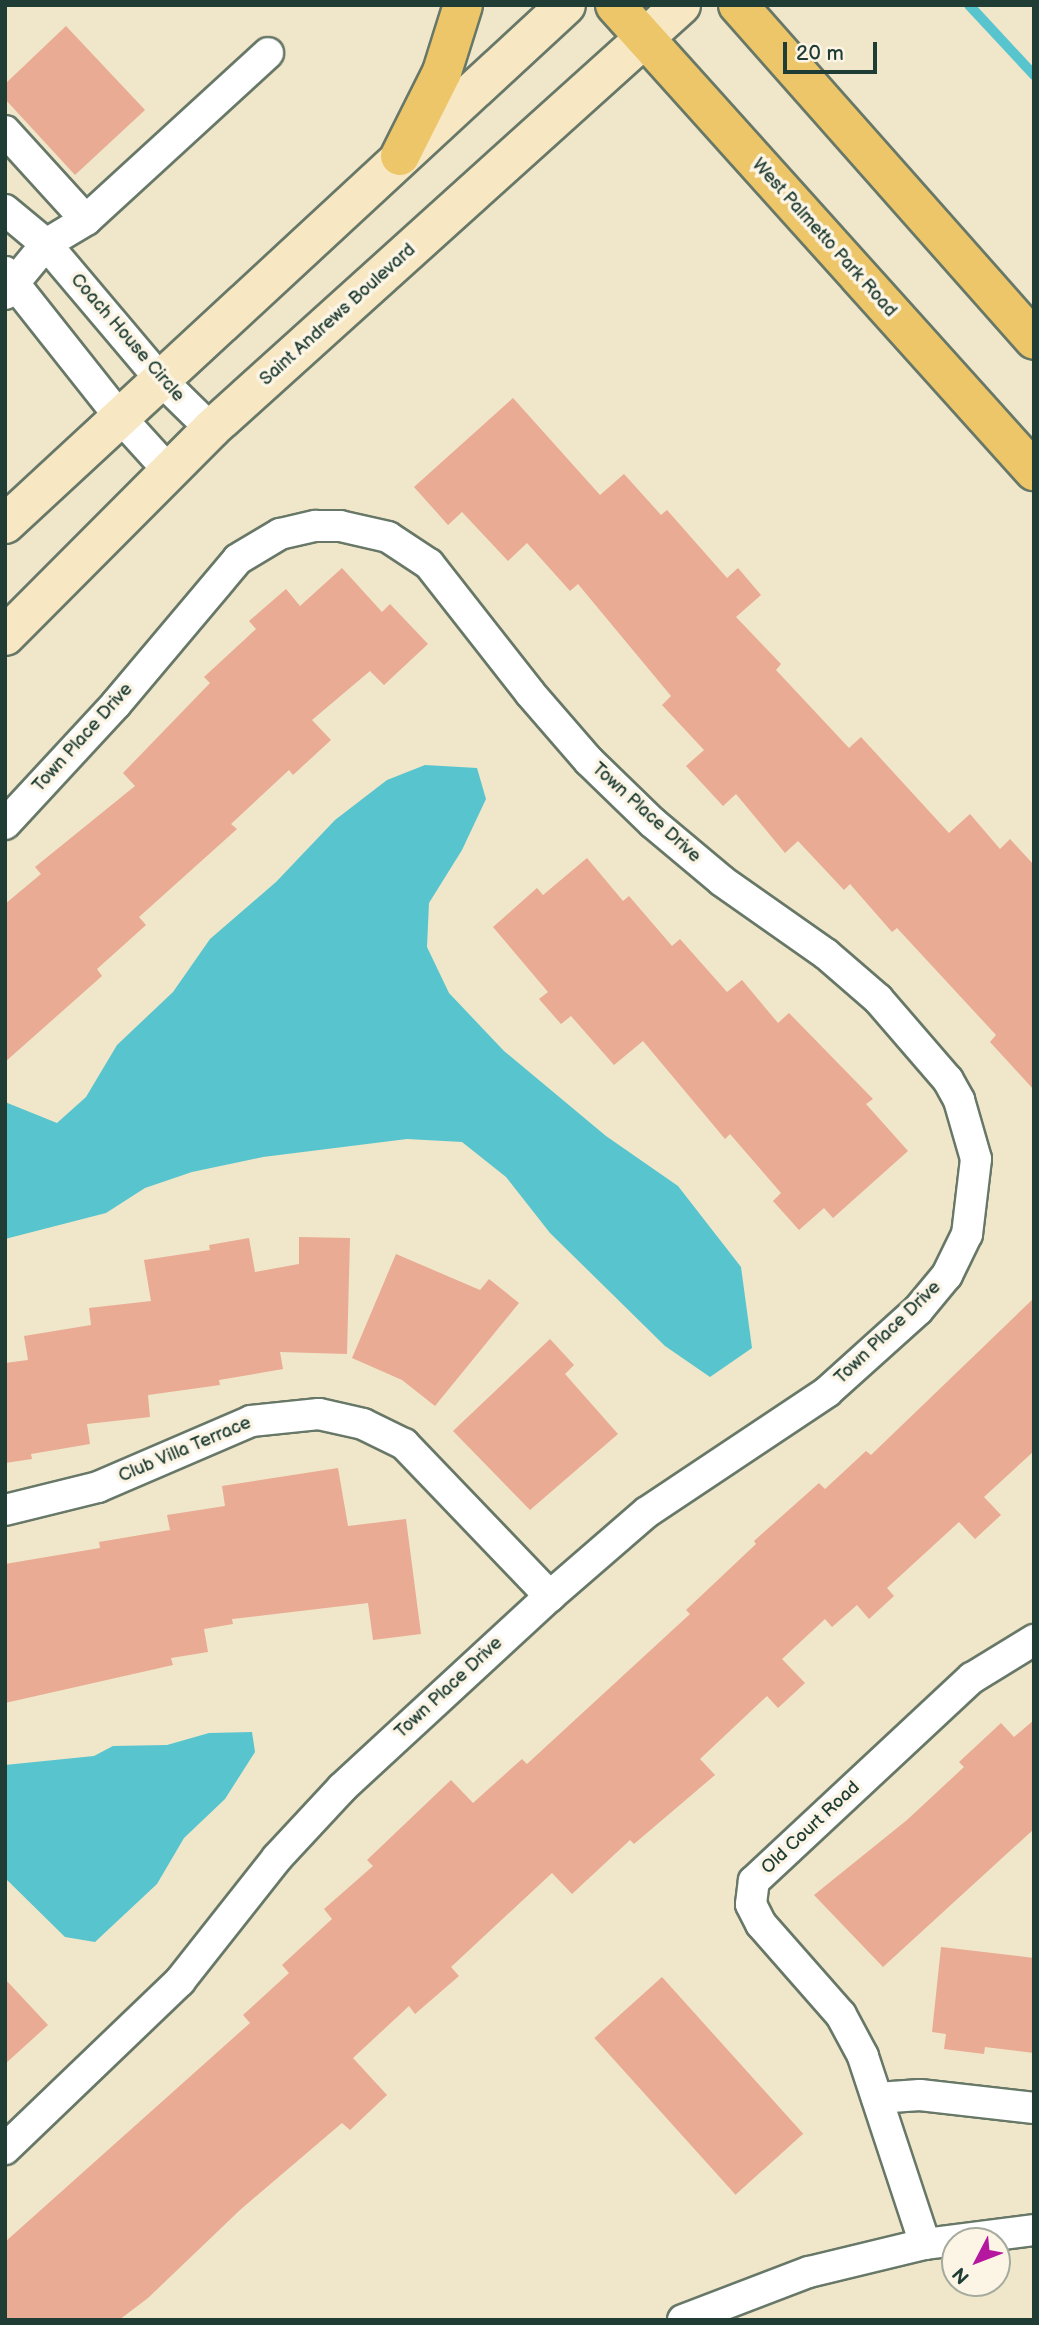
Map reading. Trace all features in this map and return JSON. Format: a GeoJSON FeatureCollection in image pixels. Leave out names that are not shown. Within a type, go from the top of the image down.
{"type":"FeatureCollection","features":[{"type":"Feature","properties":{"kind":"main road"},"geometry":{"type":"LineString","coordinates":[[400,156],[442,72],[463,5]]}},
{"type":"Feature","properties":{"kind":"main road","name":"West Palmetto Park Road"},"geometry":{"type":"LineString","coordinates":[[615,5],[1034,471]]}},
{"type":"Feature","properties":{"kind":"main road"},"geometry":{"type":"LineString","coordinates":[[738,5],[1034,340]]}},
{"type":"Feature","properties":{"kind":"street"},"geometry":{"type":"LineString","coordinates":[[5,524],[566,5]]}},
{"type":"Feature","properties":{"kind":"street","name":"Saint Andrews Boulevard"},"geometry":{"type":"LineString","coordinates":[[5,636],[211,429],[681,5]]}},
{"type":"Feature","properties":{"kind":"street"},"geometry":{"type":"LineString","coordinates":[[169,471],[119,416],[8,283],[46,244],[86,220],[268,53]]}},
{"type":"Feature","properties":{"kind":"street"},"geometry":{"type":"LineString","coordinates":[[5,131],[86,220]]}},
{"type":"Feature","properties":{"kind":"street","name":"Coach House Circle"},"geometry":{"type":"LineString","coordinates":[[5,210],[46,244],[160,379],[211,429]]}},
{"type":"Feature","properties":{"kind":"street","name":"Town Place Drive"},"geometry":{"type":"LineString","coordinates":[[5,824],[117,704],[238,559],[292,531],[316,526],[365,530],[410,549],[429,564],[589,761],[653,823],[722,881],[827,954],[878,999],[948,1080],[973,1144],[975,1189],[967,1234],[933,1293],[827,1392],[647,1512],[550,1596],[342,1788],[277,1858],[180,1982],[5,2149]]}},
{"type":"Feature","properties":{"kind":"street","name":"Club Villa Terrace"},"geometry":{"type":"LineString","coordinates":[[5,1510],[99,1487],[251,1421],[319,1414],[363,1424],[404,1444],[550,1596]]}},
{"type":"Feature","properties":{"kind":"street","name":"Old Court Road"},"geometry":{"type":"LineString","coordinates":[[925,2244],[863,2056],[841,2015],[761,1924],[751,1904],[754,1881],[972,1678],[1034,1640]]}},
{"type":"Feature","properties":{"kind":"street"},"geometry":{"type":"LineString","coordinates":[[877,2098],[920,2095],[1034,2108]]}},
{"type":"Feature","properties":{"kind":"street"},"geometry":{"type":"LineString","coordinates":[[683,2320],[809,2272],[925,2244],[1034,2230]]}},
{"type":"Feature","properties":{"kind":"water"},"geometry":{"type":"Polygon","coordinates":[[[425,765],[477,768],[486,799],[462,850],[429,903],[427,947],[449,993],[504,1051],[606,1136],[678,1186],[741,1267],[752,1348],[710,1377],[665,1346],[550,1233],[506,1177],[462,1142],[407,1139],[263,1157],[192,1172],[145,1188],[106,1213],[5,1239],[5,1102],[57,1123],[86,1097],[117,1045],[173,992],[210,939],[276,882],[335,820],[387,780],[425,765]]]}},
{"type":"Feature","properties":{"kind":"water"},"geometry":{"type":"Polygon","coordinates":[[[252,1732],[255,1752],[225,1799],[184,1838],[157,1884],[95,1942],[65,1937],[5,1878],[5,1765],[94,1756],[113,1746],[167,1745],[209,1733],[252,1732]]]}},
{"type":"Feature","properties":{"kind":"building"},"geometry":{"type":"Polygon","coordinates":[[[66,26],[145,110],[75,175],[5,99],[5,84],[66,26]]]}},
{"type":"Feature","properties":{"kind":"building"},"geometry":{"type":"Polygon","coordinates":[[[513,398],[600,495],[624,474],[661,515],[667,510],[727,578],[738,568],[761,595],[736,617],[781,664],[776,670],[849,748],[861,737],[949,833],[970,814],[1000,849],[1010,839],[1034,865],[1034,1090],[990,1042],[996,1035],[897,928],[892,932],[850,884],[844,890],[798,841],[785,853],[736,794],[723,806],[686,766],[704,750],[662,705],[671,696],[578,584],[570,591],[527,543],[508,561],[462,512],[448,525],[414,487],[513,398]]]}},
{"type":"Feature","properties":{"kind":"building"},"geometry":{"type":"Polygon","coordinates":[[[342,568],[382,612],[390,604],[428,644],[384,685],[370,671],[312,720],[331,740],[293,775],[289,770],[231,824],[237,829],[139,917],[146,925],[97,969],[102,976],[5,1062],[5,904],[41,874],[35,867],[135,786],[123,773],[210,683],[204,677],[256,629],[249,621],[286,589],[300,606],[342,568]]]}},
{"type":"Feature","properties":{"kind":"building"},"geometry":{"type":"Polygon","coordinates":[[[587,858],[623,901],[629,896],[672,946],[680,939],[727,992],[742,980],[778,1023],[789,1013],[873,1099],[866,1104],[908,1151],[833,1218],[824,1208],[799,1230],[773,1201],[781,1193],[730,1134],[725,1139],[643,1041],[614,1065],[571,1016],[561,1024],[539,999],[548,992],[493,927],[537,888],[543,895],[587,858]]]}},
{"type":"Feature","properties":{"kind":"building"},"geometry":{"type":"Polygon","coordinates":[[[299,1237],[350,1238],[347,1354],[280,1352],[283,1369],[219,1380],[220,1385],[148,1395],[150,1417],[87,1424],[90,1444],[31,1454],[32,1459],[5,1463],[5,1363],[28,1360],[24,1336],[91,1325],[89,1308],[151,1301],[144,1260],[210,1250],[209,1245],[249,1238],[255,1272],[299,1264],[299,1237]]]}},
{"type":"Feature","properties":{"kind":"building"},"geometry":{"type":"Polygon","coordinates":[[[396,1254],[480,1290],[489,1279],[519,1303],[435,1406],[402,1380],[352,1358],[396,1254]]]}},
{"type":"Feature","properties":{"kind":"building"},"geometry":{"type":"Polygon","coordinates":[[[1034,1298],[1034,1451],[984,1497],[1001,1515],[975,1539],[959,1522],[887,1588],[894,1596],[869,1619],[857,1605],[832,1627],[825,1619],[782,1659],[805,1683],[778,1708],[767,1696],[700,1759],[715,1775],[634,1844],[630,1840],[572,1894],[552,1873],[451,1967],[459,1976],[415,2014],[409,2006],[353,2058],[387,2095],[350,2130],[342,2123],[240,2210],[148,2298],[119,2320],[5,2320],[5,2242],[250,2023],[243,2015],[289,1973],[282,1965],[332,1919],[324,1909],[373,1866],[367,1860],[451,1780],[473,1803],[522,1759],[527,1764],[690,1614],[686,1610],[756,1544],[754,1541],[819,1483],[825,1489],[866,1451],[871,1455],[1034,1298]]]}},
{"type":"Feature","properties":{"kind":"building"},"geometry":{"type":"Polygon","coordinates":[[[550,1339],[574,1365],[565,1374],[618,1434],[530,1510],[453,1431],[550,1339]]]}},
{"type":"Feature","properties":{"kind":"building"},"geometry":{"type":"Polygon","coordinates":[[[338,1468],[348,1526],[406,1519],[421,1634],[373,1640],[368,1603],[232,1619],[233,1624],[204,1629],[208,1652],[171,1658],[173,1665],[5,1703],[5,1564],[100,1548],[99,1542],[170,1530],[167,1515],[225,1506],[222,1486],[338,1468]]]}},
{"type":"Feature","properties":{"kind":"building"},"geometry":{"type":"Polygon","coordinates":[[[1034,1720],[1034,1829],[883,1967],[814,1895],[907,1820],[964,1767],[959,1762],[1001,1723],[1014,1737],[1034,1720]]]}},
{"type":"Feature","properties":{"kind":"building"},"geometry":{"type":"Polygon","coordinates":[[[941,1947],[1034,1958],[1034,2053],[985,2047],[984,2054],[944,2049],[946,2034],[932,2032],[941,1947]]]}},
{"type":"Feature","properties":{"kind":"building"},"geometry":{"type":"Polygon","coordinates":[[[662,1977],[803,2134],[736,2195],[594,2038],[662,1977]]]}},
{"type":"Feature","properties":{"kind":"building"},"geometry":{"type":"Polygon","coordinates":[[[5,1979],[48,2025],[5,2064],[5,1979]]]}},
{"type":"Feature","properties":{"kind":"waterway"},"geometry":{"type":"LineString","coordinates":[[969,5],[1034,75]]}}]}
